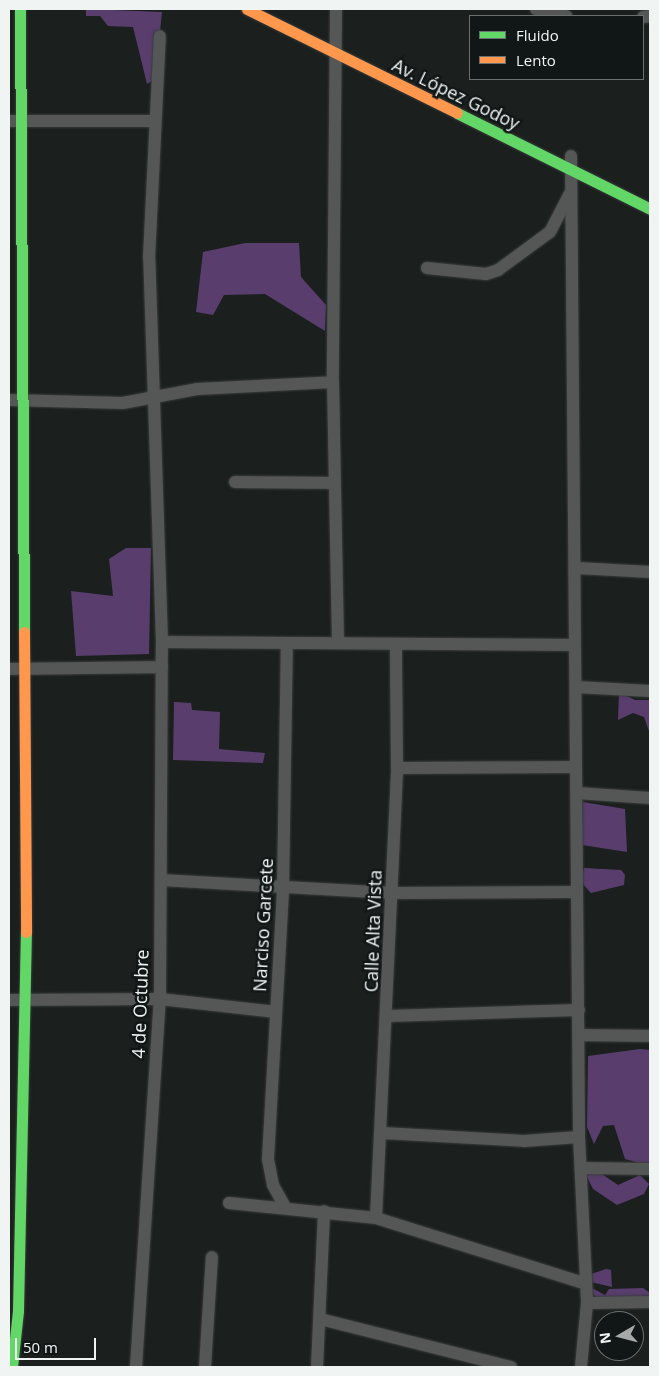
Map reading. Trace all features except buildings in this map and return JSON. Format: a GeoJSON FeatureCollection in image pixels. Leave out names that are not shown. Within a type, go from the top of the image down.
{"type":"FeatureCollection","features":[{"type":"Feature","properties":{"kind":"street"},"geometry":{"type":"LineString","coordinates":[[12,1367],[20,1273],[26,1000],[24,668],[15,400],[15,122],[20,9]]}},
{"type":"Feature","properties":{"kind":"street","name":"Av. López Godoy"},"geometry":{"type":"LineString","coordinates":[[247,9],[336,55],[650,209]]}},
{"type":"Feature","properties":{"kind":"street"},"geometry":{"type":"LineString","coordinates":[[272,9],[571,156],[650,199]]}},
{"type":"Feature","properties":{"kind":"street"},"geometry":{"type":"LineString","coordinates":[[336,9],[333,382],[338,642]]}},
{"type":"Feature","properties":{"kind":"street"},"geometry":{"type":"LineString","coordinates":[[536,9],[562,15]]}},
{"type":"Feature","properties":{"kind":"street","name":"4 de Octubre"},"geometry":{"type":"LineString","coordinates":[[136,1367],[160,999],[162,642],[152,397],[149,258],[160,36]]}},
{"type":"Feature","properties":{"kind":"street"},"geometry":{"type":"LineString","coordinates":[[15,122],[155,121]]}},
{"type":"Feature","properties":{"kind":"street"},"geometry":{"type":"LineString","coordinates":[[571,156],[570,192],[577,568],[575,767],[579,1010],[578,1137],[582,1168],[586,1284],[582,1367]]}},
{"type":"Feature","properties":{"kind":"street"},"geometry":{"type":"LineString","coordinates":[[427,268],[486,274],[498,270],[550,232],[570,192]]}},
{"type":"Feature","properties":{"kind":"street"},"geometry":{"type":"LineString","coordinates":[[15,400],[123,403],[197,389],[333,382]]}},
{"type":"Feature","properties":{"kind":"street"},"geometry":{"type":"LineString","coordinates":[[235,482],[335,483]]}},
{"type":"Feature","properties":{"kind":"street"},"geometry":{"type":"LineString","coordinates":[[577,568],[650,572]]}},
{"type":"Feature","properties":{"kind":"street"},"geometry":{"type":"LineString","coordinates":[[162,642],[575,645]]}},
{"type":"Feature","properties":{"kind":"street","name":"Narciso Garcete"},"geometry":{"type":"LineString","coordinates":[[284,1205],[273,1185],[268,1159],[283,890],[287,643]]}},
{"type":"Feature","properties":{"kind":"street","name":"Calle Alta Vista"},"geometry":{"type":"LineString","coordinates":[[376,1218],[383,1133],[397,768],[396,645]]}},
{"type":"Feature","properties":{"kind":"street"},"geometry":{"type":"LineString","coordinates":[[9,669],[162,667]]}},
{"type":"Feature","properties":{"kind":"street"},"geometry":{"type":"LineString","coordinates":[[576,687],[650,691]]}},
{"type":"Feature","properties":{"kind":"street"},"geometry":{"type":"LineString","coordinates":[[397,768],[575,767]]}},
{"type":"Feature","properties":{"kind":"street"},"geometry":{"type":"LineString","coordinates":[[576,793],[650,798]]}},
{"type":"Feature","properties":{"kind":"street"},"geometry":{"type":"LineString","coordinates":[[161,880],[283,890],[392,894],[576,892]]}},
{"type":"Feature","properties":{"kind":"street"},"geometry":{"type":"LineString","coordinates":[[9,1000],[160,999],[276,1012]]}},
{"type":"Feature","properties":{"kind":"street"},"geometry":{"type":"LineString","coordinates":[[388,1016],[579,1010]]}},
{"type":"Feature","properties":{"kind":"street"},"geometry":{"type":"LineString","coordinates":[[579,1035],[650,1036]]}},
{"type":"Feature","properties":{"kind":"street"},"geometry":{"type":"LineString","coordinates":[[383,1133],[524,1141],[578,1137]]}},
{"type":"Feature","properties":{"kind":"street"},"geometry":{"type":"LineString","coordinates":[[582,1168],[650,1169]]}},
{"type":"Feature","properties":{"kind":"street"},"geometry":{"type":"LineString","coordinates":[[229,1203],[284,1205],[376,1218],[586,1284]]}},
{"type":"Feature","properties":{"kind":"street"},"geometry":{"type":"LineString","coordinates":[[317,1367],[324,1211]]}},
{"type":"Feature","properties":{"kind":"street"},"geometry":{"type":"LineString","coordinates":[[205,1367],[212,1257]]}},
{"type":"Feature","properties":{"kind":"street"},"geometry":{"type":"LineString","coordinates":[[586,1303],[650,1302]]}},
{"type":"Feature","properties":{"kind":"street"},"geometry":{"type":"LineString","coordinates":[[320,1319],[512,1367]]}},
{"type":"Feature","properties":{"kind":"shaded area"},"geometry":{"type":"Polygon","coordinates":[[[86,9],[162,12],[155,79],[147,84],[133,27],[108,26],[100,16],[86,16],[86,9]]]}},
{"type":"Feature","properties":{"kind":"shaded area"},"geometry":{"type":"Polygon","coordinates":[[[245,243],[299,243],[301,277],[326,305],[325,331],[265,294],[224,295],[213,315],[196,312],[203,252],[245,243]]]}},
{"type":"Feature","properties":{"kind":"shaded area"},"geometry":{"type":"Polygon","coordinates":[[[126,548],[151,548],[149,654],[76,656],[71,591],[113,596],[109,559],[126,548]]]}},
{"type":"Feature","properties":{"kind":"shaded area"},"geometry":{"type":"Polygon","coordinates":[[[619,692],[635,700],[650,700],[650,734],[644,717],[633,713],[618,720],[619,692]]]}},
{"type":"Feature","properties":{"kind":"shaded area"},"geometry":{"type":"Polygon","coordinates":[[[174,702],[191,703],[192,710],[220,712],[219,749],[265,753],[263,763],[173,760],[174,702]]]}},
{"type":"Feature","properties":{"kind":"shaded area"},"geometry":{"type":"Polygon","coordinates":[[[583,802],[625,809],[627,852],[582,845],[583,802]]]}},
{"type":"Feature","properties":{"kind":"shaded area"},"geometry":{"type":"Polygon","coordinates":[[[584,868],[621,870],[625,875],[624,885],[591,893],[581,882],[584,868]]]}},
{"type":"Feature","properties":{"kind":"shaded area"},"geometry":{"type":"Polygon","coordinates":[[[640,1049],[650,1050],[650,1166],[625,1159],[614,1125],[603,1126],[594,1144],[587,1127],[588,1056],[640,1049]]]}},
{"type":"Feature","properties":{"kind":"shaded area"},"geometry":{"type":"Polygon","coordinates":[[[593,1168],[618,1185],[640,1175],[649,1184],[644,1194],[617,1205],[593,1189],[586,1175],[593,1168]]]}},
{"type":"Feature","properties":{"kind":"shaded area"},"geometry":{"type":"Polygon","coordinates":[[[606,1269],[611,1270],[612,1287],[591,1282],[591,1274],[606,1269]]]}},
{"type":"Feature","properties":{"kind":"shaded area"},"geometry":{"type":"Polygon","coordinates":[[[592,1288],[605,1295],[609,1289],[643,1288],[650,1293],[650,1301],[612,1307],[592,1294],[592,1288]]]}},
{"type":"Feature","properties":{"kind":"traffic: fast"},"geometry":{"type":"LineString","coordinates":[[20,9],[24,632]]}},
{"type":"Feature","properties":{"kind":"traffic: fast"},"geometry":{"type":"LineString","coordinates":[[457,113],[650,209]]}},
{"type":"Feature","properties":{"kind":"traffic: fast"},"geometry":{"type":"LineString","coordinates":[[12,1367],[18,1311],[26,932]]}},
{"type":"Feature","properties":{"kind":"traffic: slow"},"geometry":{"type":"LineString","coordinates":[[247,9],[457,113]]}},
{"type":"Feature","properties":{"kind":"traffic: slow"},"geometry":{"type":"LineString","coordinates":[[24,632],[26,932]]}}]}
